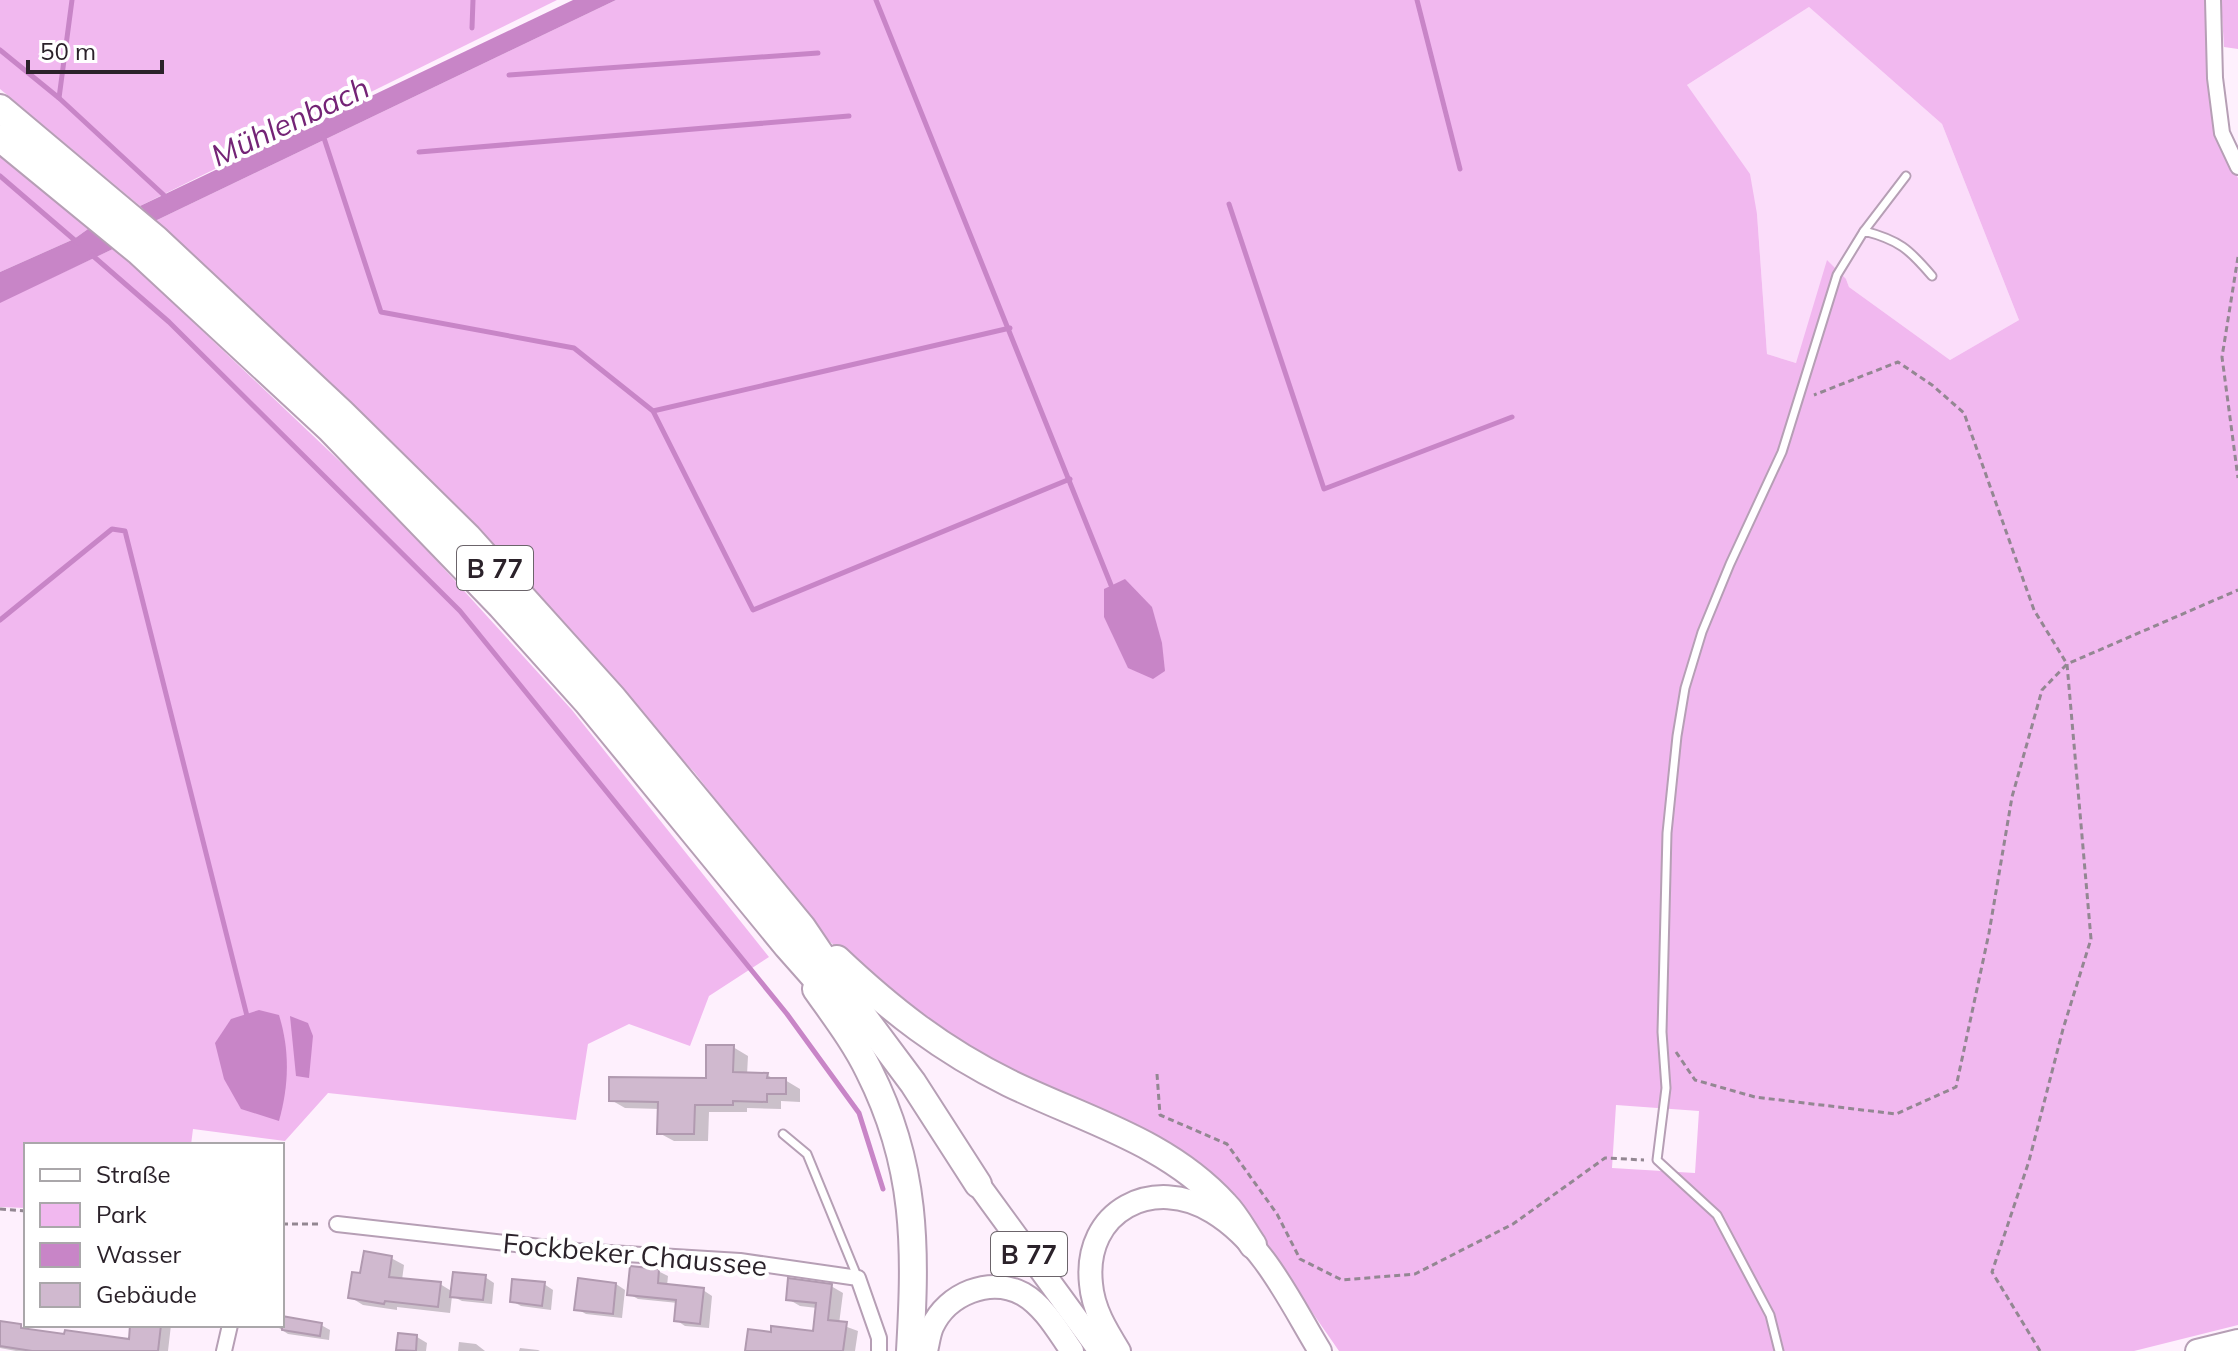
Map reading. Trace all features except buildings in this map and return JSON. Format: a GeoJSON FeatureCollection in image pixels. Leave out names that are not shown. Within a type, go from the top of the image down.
{"type":"FeatureCollection","features":[{"type":"Feature","properties":{"kind":"highway","name":"B 77"},"geometry":{"type":"LineString","coordinates":[[0,108],[105,211],[342,413],[468,537],[613,698],[794,937],[854,1004],[913,1083],[978,1184]]}},
{"type":"Feature","properties":{"kind":"highway","name":"B 77"},"geometry":{"type":"LineString","coordinates":[[0,138],[105,211]]}},
{"type":"Feature","properties":{"kind":"highway"},"geometry":{"type":"LineString","coordinates":[[794,937],[916,1029],[1011,1084],[1140,1141],[1195,1175],[1227,1206],[1253,1245]]}},
{"type":"Feature","properties":{"kind":"highway"},"geometry":{"type":"LineString","coordinates":[[794,937],[870,1073],[902,1160],[914,1234],[910,1351]]}},
{"type":"Feature","properties":{"kind":"main road","name":"B 77"},"geometry":{"type":"LineString","coordinates":[[978,1184],[1100,1351]]}},
{"type":"Feature","properties":{"kind":"main road"},"geometry":{"type":"LineString","coordinates":[[1119,1351],[1101,1321],[1090,1283],[1095,1242],[1114,1215],[1141,1200],[1158,1196],[1178,1196],[1196,1202],[1216,1214],[1253,1245],[1320,1351]]}},
{"type":"Feature","properties":{"kind":"main road"},"geometry":{"type":"LineString","coordinates":[[926,1351],[931,1328],[940,1312],[958,1296],[985,1287],[1007,1288],[1024,1294],[1042,1310],[1072,1351]]}},
{"type":"Feature","properties":{"kind":"main road"},"geometry":{"type":"LineString","coordinates":[[2197,1351],[2238,1341]]}},
{"type":"Feature","properties":{"kind":"street"},"geometry":{"type":"LineString","coordinates":[[2213,0],[2215,78],[2222,133],[2238,167]]}},
{"type":"Feature","properties":{"kind":"street","name":"Fockbeker Chaussee"},"geometry":{"type":"LineString","coordinates":[[337,1224],[577,1251],[740,1261],[858,1278]]}},
{"type":"Feature","properties":{"kind":"street"},"geometry":{"type":"LineString","coordinates":[[858,1278],[879,1338],[879,1351]]}},
{"type":"Feature","properties":{"kind":"street"},"geometry":{"type":"LineString","coordinates":[[224,1351],[230,1327]]}},
{"type":"Feature","properties":{"kind":"lane"},"geometry":{"type":"LineString","coordinates":[[1779,1351],[1770,1315],[1717,1215],[1657,1160],[1666,1088],[1662,1032],[1667,833],[1677,736],[1685,688],[1702,632],[1782,452],[1837,275],[1864,231],[1906,176]]}},
{"type":"Feature","properties":{"kind":"lane"},"geometry":{"type":"LineString","coordinates":[[1864,231],[1893,238],[1911,250],[1932,276]]}},
{"type":"Feature","properties":{"kind":"lane"},"geometry":{"type":"LineString","coordinates":[[783,1134],[807,1154],[858,1278]]}},
{"type":"Feature","properties":{"kind":"path"},"geometry":{"type":"LineString","coordinates":[[2238,257],[2222,357],[2238,478]]}},
{"type":"Feature","properties":{"kind":"path"},"geometry":{"type":"LineString","coordinates":[[1796,403],[1898,362],[1932,385],[1964,413],[2034,610],[2067,664],[2091,939],[2063,1029],[2029,1161],[1992,1272],[2040,1351]]}},
{"type":"Feature","properties":{"kind":"path"},"geometry":{"type":"LineString","coordinates":[[1662,1032],[1695,1080],[1755,1097],[1896,1114],[1956,1087],[1989,933],[2012,797],[2042,690],[2067,664],[2238,590]]}},
{"type":"Feature","properties":{"kind":"path"},"geometry":{"type":"LineString","coordinates":[[1157,1074],[1160,1115],[1227,1144],[1277,1214],[1300,1259],[1342,1280],[1415,1274],[1513,1224],[1605,1158],[1657,1160]]}},
{"type":"Feature","properties":{"kind":"path"},"geometry":{"type":"LineString","coordinates":[[0,1209],[24,1211]]}},
{"type":"Feature","properties":{"kind":"path"},"geometry":{"type":"LineString","coordinates":[[284,1224],[337,1224]]}},
{"type":"Feature","properties":{"kind":"shaded area"},"geometry":{"type":"Polygon","coordinates":[[[1809,7],[1942,124],[2019,320],[1950,360],[1849,287],[1846,279],[1796,363],[1767,354],[1757,214],[1687,85],[1809,7]]]}},
{"type":"Feature","properties":{"kind":"green space"},"geometry":{"type":"Polygon","coordinates":[[[0,0],[557,0],[140,206],[0,89],[0,0]]]}},
{"type":"Feature","properties":{"kind":"green space"},"geometry":{"type":"Polygon","coordinates":[[[616,0],[2208,0],[2217,134],[2238,178],[2238,1325],[2134,1351],[1339,1351],[1271,1253],[1197,1172],[1133,1124],[988,1064],[895,1001],[814,927],[695,773],[458,517],[155,221],[616,0]],[[1809,7],[1687,85],[1750,174],[1757,214],[1767,354],[1796,363],[1827,260],[1846,279],[1849,287],[1950,360],[2019,320],[1942,124],[1809,7]],[[1616,1105],[1612,1168],[1695,1173],[1699,1111],[1616,1105]]]}},
{"type":"Feature","properties":{"kind":"green space"},"geometry":{"type":"Polygon","coordinates":[[[2221,0],[2238,0],[2238,49],[2224,47],[2221,0]]]}},
{"type":"Feature","properties":{"kind":"green space"},"geometry":{"type":"Polygon","coordinates":[[[0,155],[88,229],[74,239],[0,272],[0,155]]]}},
{"type":"Feature","properties":{"kind":"green space"},"geometry":{"type":"Polygon","coordinates":[[[115,248],[388,507],[572,710],[769,957],[709,996],[690,1046],[629,1024],[588,1044],[576,1120],[328,1093],[285,1141],[193,1129],[191,1143],[24,1143],[24,1208],[0,1207],[0,302],[115,248]]]}},
{"type":"Feature","properties":{"kind":"water"},"geometry":{"type":"Polygon","coordinates":[[[573,0],[616,0],[155,221],[140,206],[573,0]]]}},
{"type":"Feature","properties":{"kind":"water"},"geometry":{"type":"Polygon","coordinates":[[[88,229],[115,248],[0,303],[0,272],[74,239],[88,229]]]}},
{"type":"Feature","properties":{"kind":"water"},"geometry":{"type":"Polygon","coordinates":[[[1125,579],[1152,607],[1162,643],[1165,671],[1153,679],[1128,668],[1104,617],[1104,589],[1125,579]]]}},
{"type":"Feature","properties":{"kind":"water"},"geometry":{"type":"Polygon","coordinates":[[[259,1010],[279,1015],[285,1042],[286,1081],[279,1121],[241,1109],[224,1079],[215,1043],[231,1019],[259,1010]]]}},
{"type":"Feature","properties":{"kind":"water"},"geometry":{"type":"Polygon","coordinates":[[[290,1016],[308,1023],[313,1036],[309,1078],[296,1076],[290,1016]]]}},
{"type":"Feature","properties":{"kind":"waterway"},"geometry":{"type":"LineString","coordinates":[[59,98],[72,0]]}},
{"type":"Feature","properties":{"kind":"waterway"},"geometry":{"type":"LineString","coordinates":[[472,28],[473,0]]}},
{"type":"Feature","properties":{"kind":"waterway"},"geometry":{"type":"LineString","coordinates":[[876,0],[1111,585]]}},
{"type":"Feature","properties":{"kind":"waterway"},"geometry":{"type":"LineString","coordinates":[[1417,0],[1460,169]]}},
{"type":"Feature","properties":{"kind":"waterway"},"geometry":{"type":"LineString","coordinates":[[0,50],[59,98],[167,198]]}},
{"type":"Feature","properties":{"kind":"waterway"},"geometry":{"type":"LineString","coordinates":[[509,75],[818,53]]}},
{"type":"Feature","properties":{"kind":"waterway"},"geometry":{"type":"LineString","coordinates":[[419,152],[849,116]]}},
{"type":"Feature","properties":{"kind":"waterway","name":"Mühlenbach"},"geometry":{"type":"LineString","coordinates":[[323,135],[381,312],[574,348],[653,411],[753,610],[1070,479]]}},
{"type":"Feature","properties":{"kind":"waterway"},"geometry":{"type":"LineString","coordinates":[[0,176],[78,243]]}},
{"type":"Feature","properties":{"kind":"waterway"},"geometry":{"type":"LineString","coordinates":[[1229,204],[1324,489],[1512,417]]}},
{"type":"Feature","properties":{"kind":"waterway"},"geometry":{"type":"LineString","coordinates":[[92,255],[169,322],[460,611],[787,1014],[859,1113],[883,1189]]}},
{"type":"Feature","properties":{"kind":"waterway"},"geometry":{"type":"LineString","coordinates":[[653,411],[1010,328]]}},
{"type":"Feature","properties":{"kind":"waterway"},"geometry":{"type":"LineString","coordinates":[[0,620],[112,529],[125,531],[247,1016]]}}]}
